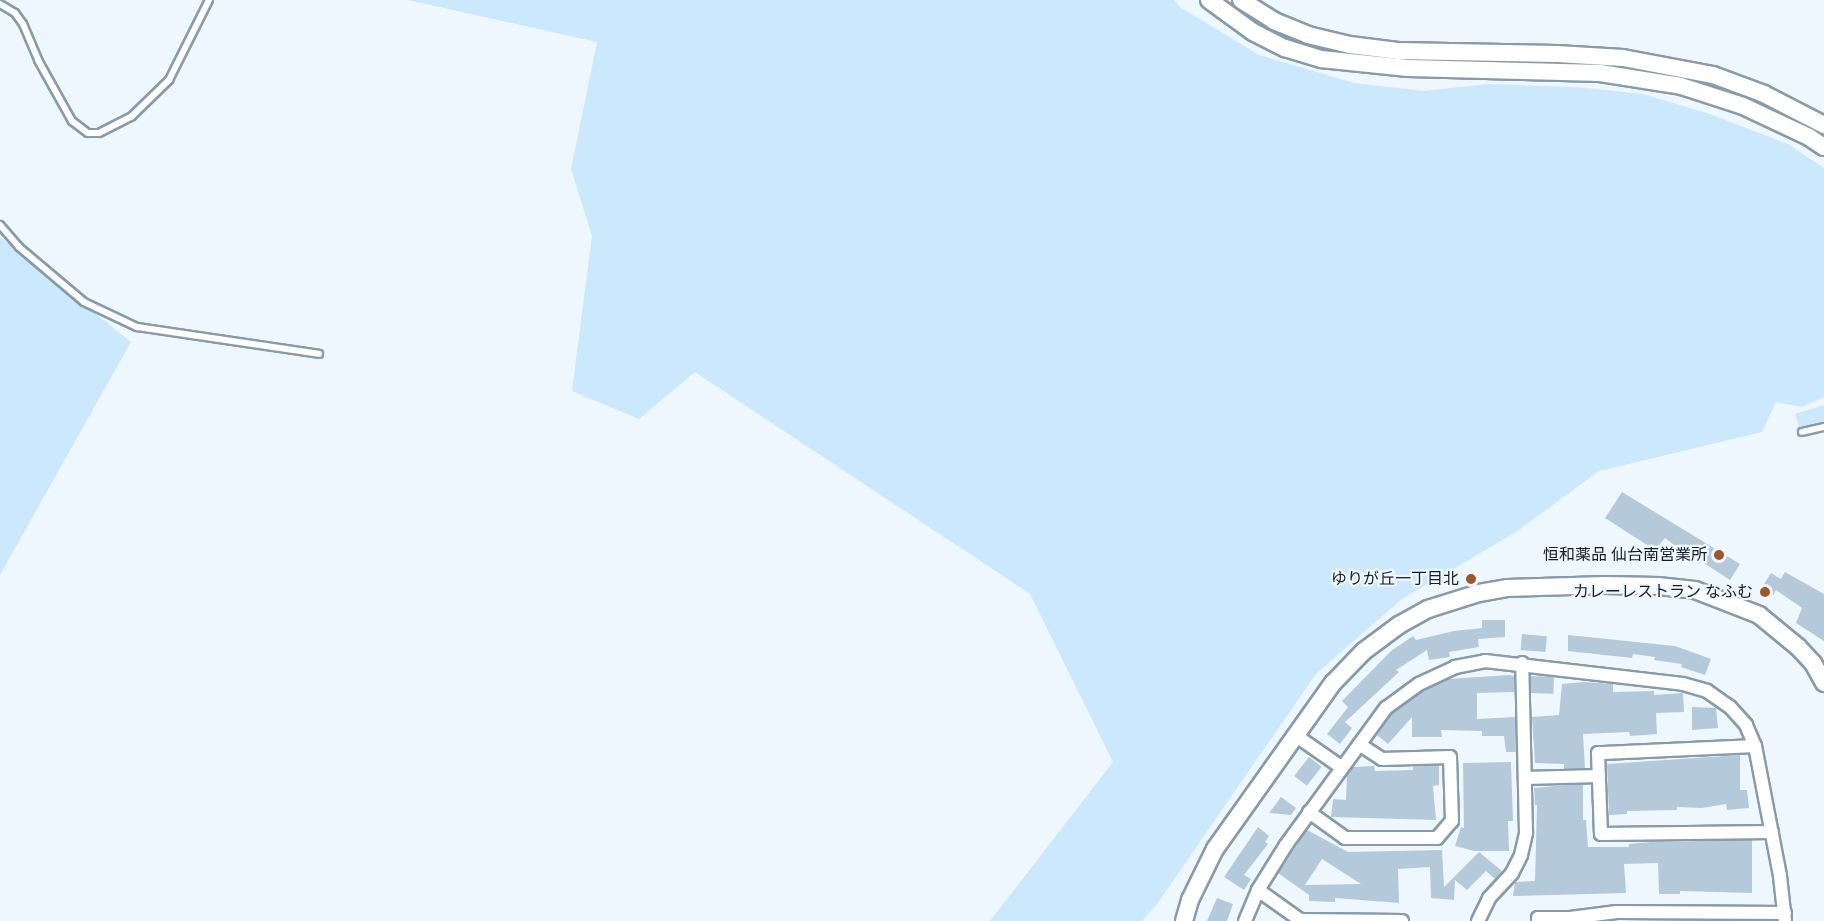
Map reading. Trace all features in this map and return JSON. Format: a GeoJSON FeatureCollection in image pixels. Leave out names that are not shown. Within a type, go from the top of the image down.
{"type":"FeatureCollection","features":[{"type":"Feature","properties":{"kind":"street"},"geometry":{"type":"LineString","coordinates":[[1209,0],[1253,32],[1285,48],[1321,59],[1408,68],[1600,73],[1681,86],[1743,106],[1809,137],[1824,147]]}},
{"type":"Feature","properties":{"kind":"street"},"geometry":{"type":"LineString","coordinates":[[1241,0],[1282,24],[1308,35],[1350,45],[1398,51],[1557,54],[1623,58],[1713,75],[1764,94],[1824,125]]}},
{"type":"Feature","properties":{"kind":"street"},"geometry":{"type":"LineString","coordinates":[[1184,921],[1190,900],[1215,849],[1333,683],[1364,651],[1399,625],[1428,609],[1479,593],[1507,588],[1605,585],[1658,586],[1695,590],[1759,615],[1798,647],[1813,663],[1824,682]]}},
{"type":"Feature","properties":{"kind":"street"},"geometry":{"type":"LineString","coordinates":[[1245,921],[1258,890],[1309,812],[1386,708],[1419,684],[1455,667],[1485,661],[1522,663],[1683,684],[1707,691],[1730,707],[1746,725],[1755,746],[1772,832],[1785,917],[1617,912],[1570,918],[1538,918],[1538,921]]}},
{"type":"Feature","properties":{"kind":"street"},"geometry":{"type":"LineString","coordinates":[[1478,921],[1489,898],[1512,873],[1521,855],[1526,833],[1522,663]]}},
{"type":"Feature","properties":{"kind":"street"},"geometry":{"type":"LineString","coordinates":[[1295,735],[1341,767]]}},
{"type":"Feature","properties":{"kind":"street"},"geometry":{"type":"LineString","coordinates":[[1309,812],[1345,838],[1437,838],[1452,821],[1450,757],[1382,759],[1359,744]]}},
{"type":"Feature","properties":{"kind":"street"},"geometry":{"type":"LineString","coordinates":[[1755,746],[1598,753],[1601,834],[1772,832]]}},
{"type":"Feature","properties":{"kind":"street"},"geometry":{"type":"LineString","coordinates":[[1525,778],[1599,776]]}},
{"type":"Feature","properties":{"kind":"street"},"geometry":{"type":"LineString","coordinates":[[1258,890],[1300,920],[1402,921]]}},
{"type":"Feature","properties":{"kind":"lane"},"geometry":{"type":"LineString","coordinates":[[0,4],[15,13],[23,24],[38,60],[72,121],[88,132],[99,133],[132,116],[169,80],[209,0]]}},
{"type":"Feature","properties":{"kind":"lane"},"geometry":{"type":"LineString","coordinates":[[0,225],[19,247],[84,302],[137,327],[319,354]]}},
{"type":"Feature","properties":{"kind":"lane"},"geometry":{"type":"LineString","coordinates":[[1802,432],[1824,427]]}},
{"type":"Feature","properties":{"kind":"shaded area"},"geometry":{"type":"Polygon","coordinates":[[[408,0],[1174,0],[1180,7],[1259,55],[1354,83],[1425,91],[1487,84],[1577,87],[1643,94],[1710,114],[1788,144],[1824,168],[1824,397],[1802,407],[1776,402],[1762,432],[1599,471],[1516,532],[1402,599],[1316,674],[1157,904],[1142,921],[990,921],[1113,762],[1030,594],[695,372],[639,419],[572,391],[592,236],[571,169],[597,42],[408,0]]]}},
{"type":"Feature","properties":{"kind":"shaded area"},"geometry":{"type":"Polygon","coordinates":[[[0,237],[131,342],[0,575],[0,237]]]}},
{"type":"Feature","properties":{"kind":"shaded area"},"geometry":{"type":"Polygon","coordinates":[[[1824,405],[1824,421],[1799,427],[1795,414],[1824,405]]]}},
{"type":"Feature","properties":{"kind":"building"},"geometry":{"type":"Polygon","coordinates":[[[1622,492],[1740,564],[1730,580],[1701,561],[1699,564],[1665,538],[1655,550],[1605,518],[1622,492]]]}},
{"type":"Feature","properties":{"kind":"building"},"geometry":{"type":"Polygon","coordinates":[[[1785,572],[1824,594],[1824,641],[1796,623],[1802,608],[1776,590],[1773,595],[1762,587],[1771,573],[1781,579],[1785,572]]]}},
{"type":"Feature","properties":{"kind":"building"},"geometry":{"type":"Polygon","coordinates":[[[1482,620],[1505,620],[1505,637],[1478,639],[1479,647],[1449,652],[1450,657],[1429,660],[1427,650],[1396,670],[1399,672],[1345,722],[1352,728],[1340,744],[1327,734],[1348,707],[1342,701],[1391,651],[1413,636],[1416,640],[1454,631],[1482,628],[1482,620]]]}},
{"type":"Feature","properties":{"kind":"building"},"geometry":{"type":"Polygon","coordinates":[[[1522,634],[1547,636],[1546,652],[1521,650],[1522,634]]]}},
{"type":"Feature","properties":{"kind":"building"},"geometry":{"type":"Polygon","coordinates":[[[1568,635],[1675,646],[1711,659],[1705,675],[1681,667],[1682,664],[1654,660],[1655,657],[1633,654],[1632,658],[1568,651],[1568,635]]]}},
{"type":"Feature","properties":{"kind":"building"},"geometry":{"type":"Polygon","coordinates":[[[1514,676],[1514,692],[1477,693],[1477,719],[1515,717],[1516,752],[1506,752],[1504,736],[1482,736],[1482,731],[1441,730],[1442,737],[1412,737],[1412,717],[1388,744],[1377,735],[1392,714],[1423,691],[1449,679],[1514,676]]]}},
{"type":"Feature","properties":{"kind":"building"},"geometry":{"type":"Polygon","coordinates":[[[1531,676],[1554,677],[1553,694],[1530,693],[1531,676]]]}},
{"type":"Feature","properties":{"kind":"building"},"geometry":{"type":"Polygon","coordinates":[[[1584,682],[1613,684],[1613,692],[1654,691],[1654,695],[1683,693],[1684,712],[1656,713],[1657,734],[1630,736],[1629,732],[1583,734],[1585,768],[1564,769],[1564,764],[1535,763],[1532,717],[1559,715],[1562,684],[1584,682]]]}},
{"type":"Feature","properties":{"kind":"building"},"geometry":{"type":"Polygon","coordinates":[[[1692,707],[1716,708],[1718,728],[1692,730],[1692,707]]]}},
{"type":"Feature","properties":{"kind":"building"},"geometry":{"type":"Polygon","coordinates":[[[1740,755],[1740,790],[1747,790],[1749,808],[1727,810],[1726,804],[1702,808],[1677,807],[1677,810],[1627,811],[1627,814],[1609,815],[1607,764],[1740,755]]]}},
{"type":"Feature","properties":{"kind":"building"},"geometry":{"type":"Polygon","coordinates":[[[1309,757],[1322,767],[1307,786],[1294,776],[1309,757]]]}},
{"type":"Feature","properties":{"kind":"building"},"geometry":{"type":"Polygon","coordinates":[[[1511,762],[1513,821],[1508,821],[1509,851],[1474,851],[1455,846],[1461,827],[1464,828],[1463,763],[1511,762]]]}},
{"type":"Feature","properties":{"kind":"building"},"geometry":{"type":"Polygon","coordinates":[[[1374,766],[1375,771],[1413,770],[1413,766],[1439,766],[1439,785],[1433,786],[1436,820],[1331,817],[1333,799],[1346,800],[1347,775],[1353,767],[1374,766]]]}},
{"type":"Feature","properties":{"kind":"building"},"geometry":{"type":"Polygon","coordinates":[[[1583,785],[1583,820],[1586,820],[1588,847],[1629,847],[1629,844],[1651,842],[1752,840],[1752,893],[1680,891],[1680,894],[1659,894],[1658,863],[1624,864],[1626,893],[1513,896],[1515,882],[1535,881],[1537,805],[1535,805],[1534,788],[1583,785]]]}},
{"type":"Feature","properties":{"kind":"building"},"geometry":{"type":"Polygon","coordinates":[[[1281,797],[1296,808],[1291,815],[1269,813],[1281,797]]]}},
{"type":"Feature","properties":{"kind":"building"},"geometry":{"type":"Polygon","coordinates":[[[1258,827],[1269,836],[1265,842],[1268,844],[1244,875],[1251,879],[1244,890],[1224,877],[1258,827]]]}},
{"type":"Feature","properties":{"kind":"building"},"geometry":{"type":"Polygon","coordinates":[[[1307,830],[1348,852],[1442,850],[1444,887],[1479,852],[1502,871],[1495,879],[1486,871],[1467,890],[1455,880],[1454,900],[1431,898],[1430,867],[1398,869],[1399,903],[1335,898],[1335,902],[1309,901],[1309,895],[1278,873],[1307,830]],[[1322,859],[1305,885],[1361,884],[1322,859]]]}},
{"type":"Feature","properties":{"kind":"building"},"geometry":{"type":"Polygon","coordinates":[[[1217,898],[1233,904],[1227,921],[1207,921],[1217,898]]]}},
{"type":"Feature","properties":{"kind":"place","name":"恒和薬品 仙台南営業所"},"geometry":{"type":"Point","coordinates":[1719,555]}},
{"type":"Feature","properties":{"kind":"place","name":"ゆりが丘一丁目北"},"geometry":{"type":"Point","coordinates":[1471,579]}},
{"type":"Feature","properties":{"kind":"place","name":"カレーレストラン なふむ"},"geometry":{"type":"Point","coordinates":[1765,592]}}]}
